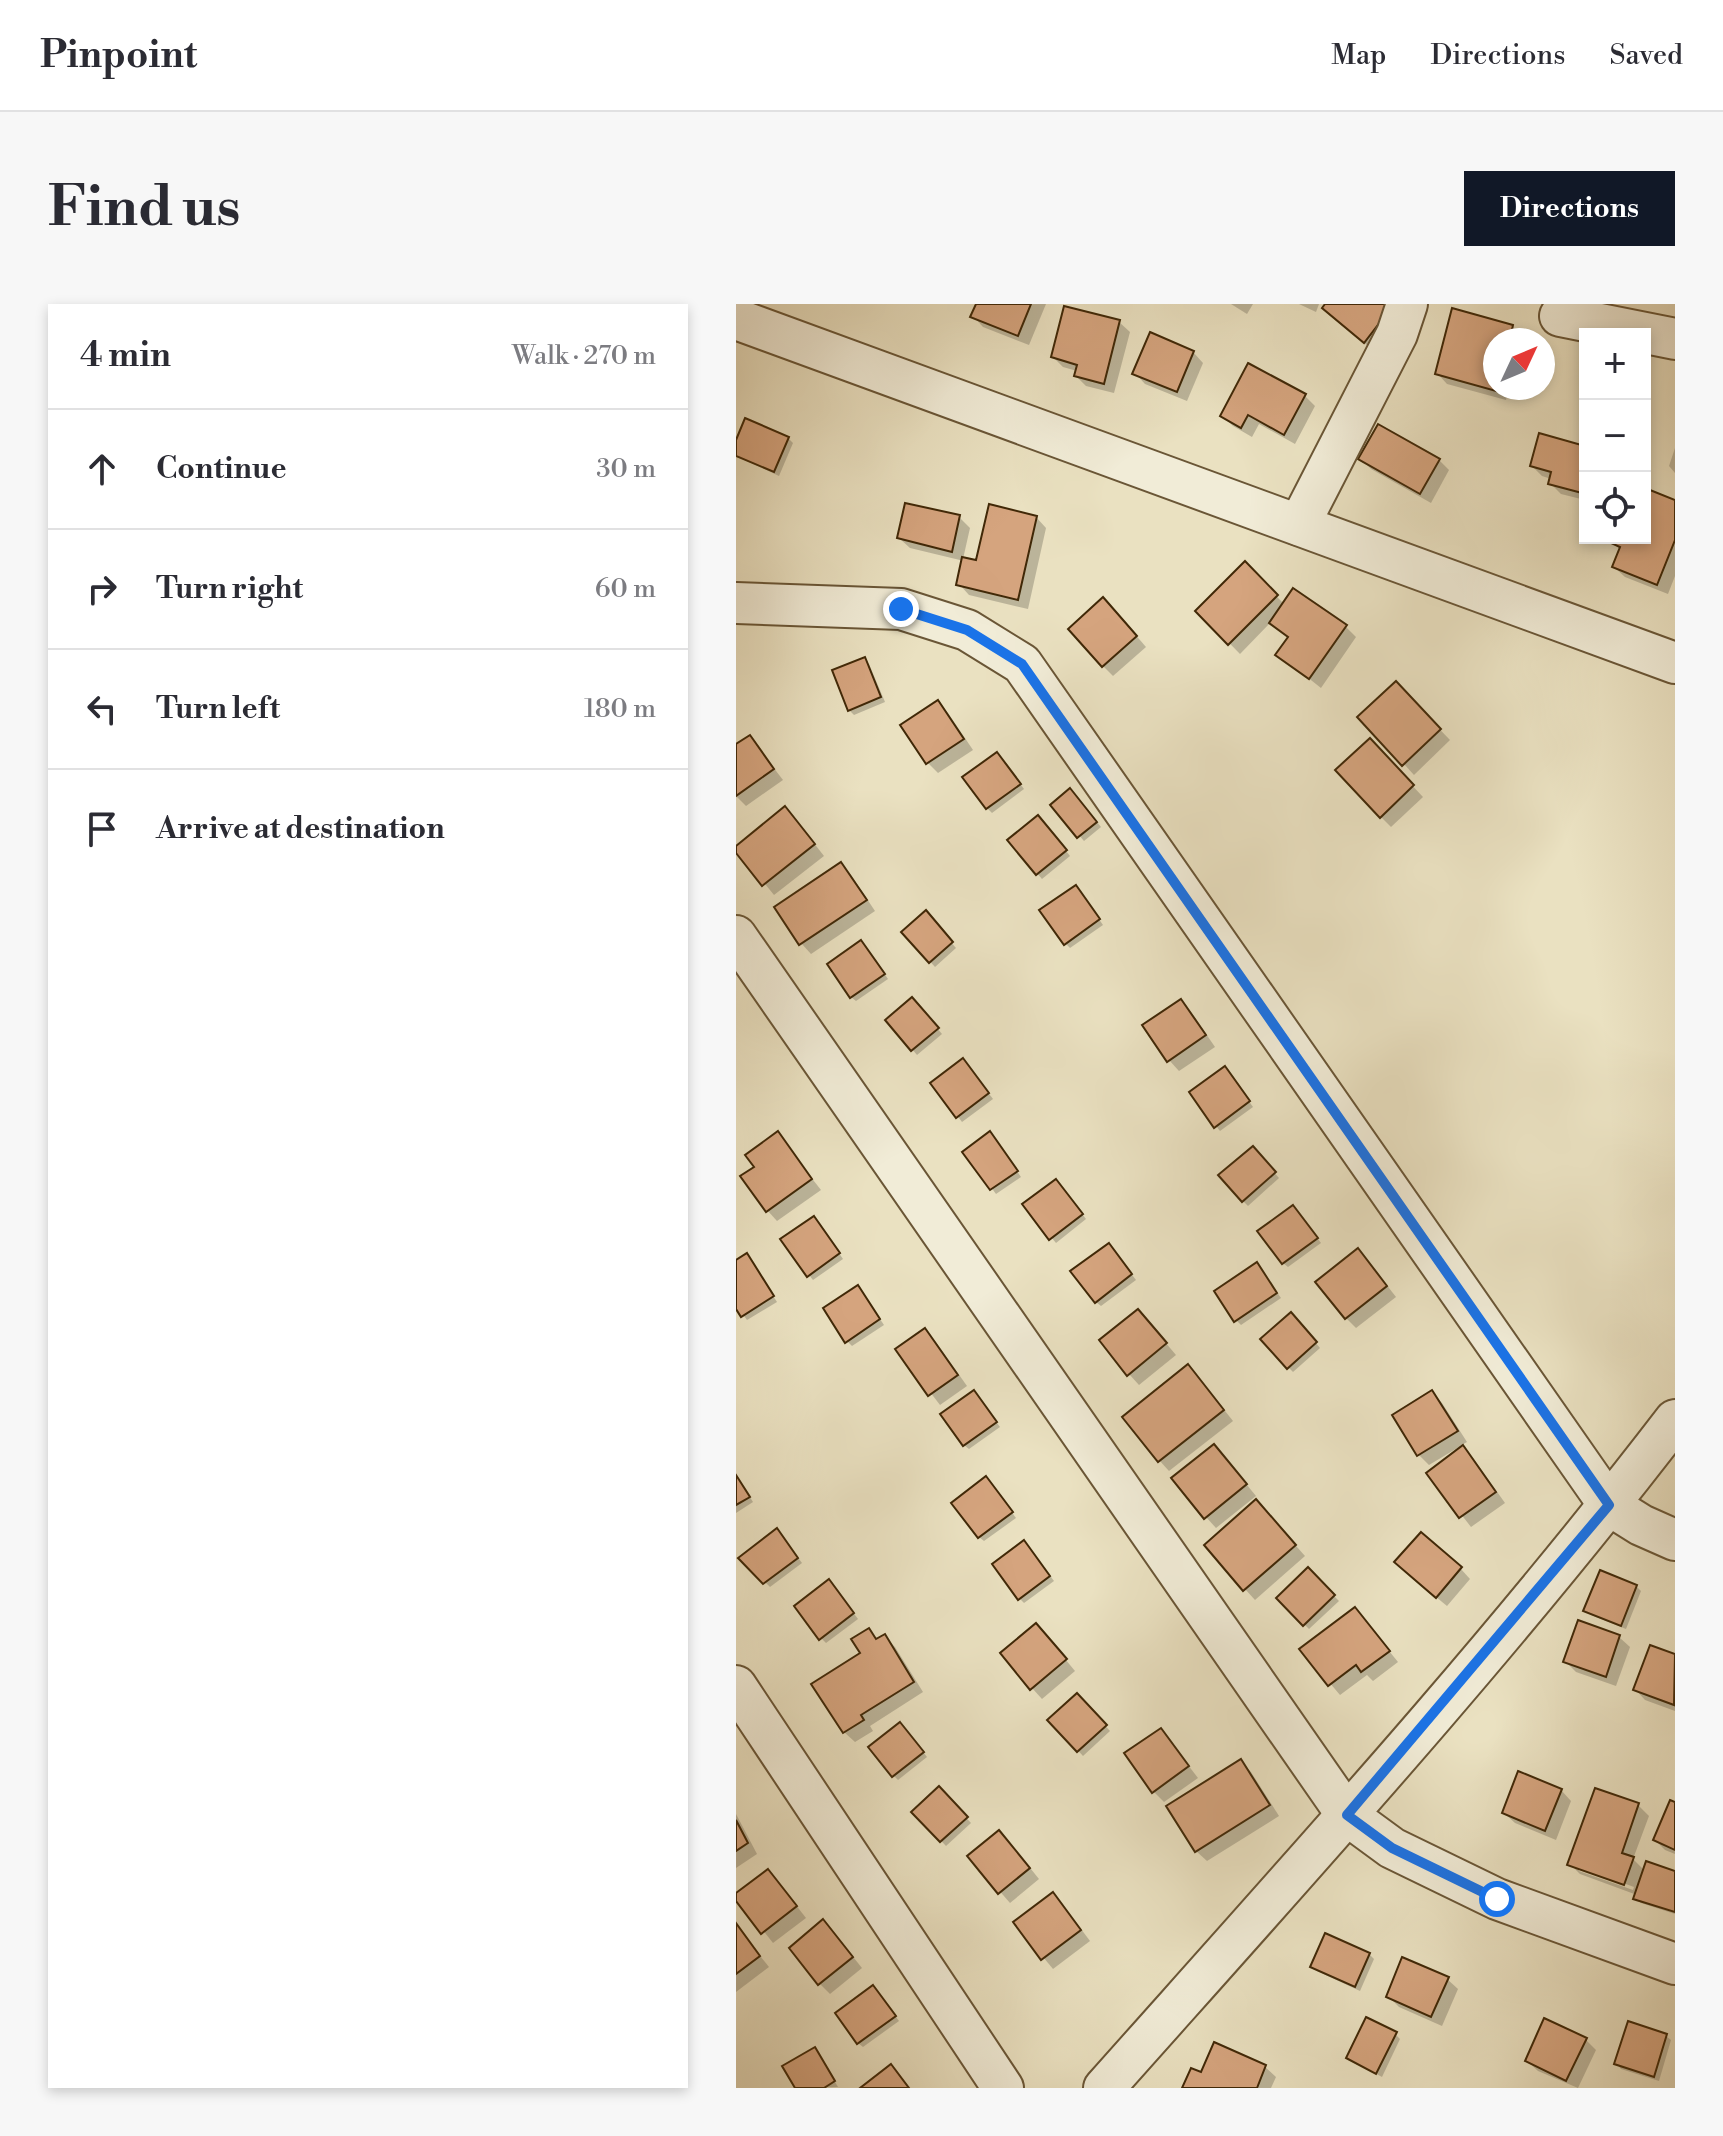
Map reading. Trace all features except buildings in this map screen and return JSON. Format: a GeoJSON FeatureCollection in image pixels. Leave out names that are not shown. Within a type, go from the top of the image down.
{"type":"FeatureCollection","features":[{"type":"Feature","properties":{"kind":"street"},"geometry":{"type":"LineString","coordinates":[[1299,525],[1397,334],[1407,304]]}},
{"type":"Feature","properties":{"kind":"street"},"geometry":{"type":"LineString","coordinates":[[1560,316],[1675,339]]}},
{"type":"Feature","properties":{"kind":"street"},"geometry":{"type":"LineString","coordinates":[[736,319],[1675,663]]}},
{"type":"Feature","properties":{"kind":"street"},"geometry":{"type":"LineString","coordinates":[[736,603],[901,609],[967,630],[1022,664],[1609,1505],[1641,1525],[1675,1540]]}},
{"type":"Feature","properties":{"kind":"street"},"geometry":{"type":"LineString","coordinates":[[736,936],[1347,1815],[1392,1848],[1497,1899],[1675,1964]]}},
{"type":"Feature","properties":{"kind":"street"},"geometry":{"type":"LineString","coordinates":[[1104,2088],[1347,1815],[1609,1505],[1675,1420]]}},
{"type":"Feature","properties":{"kind":"street"},"geometry":{"type":"LineString","coordinates":[[736,1686],[1003,2088]]}},
{"type":"Feature","properties":{"kind":"route"},"geometry":{"type":"LineString","coordinates":[[901,609],[967,630],[1022,664],[1609,1505],[1347,1815],[1392,1848],[1497,1899]]}}]}
